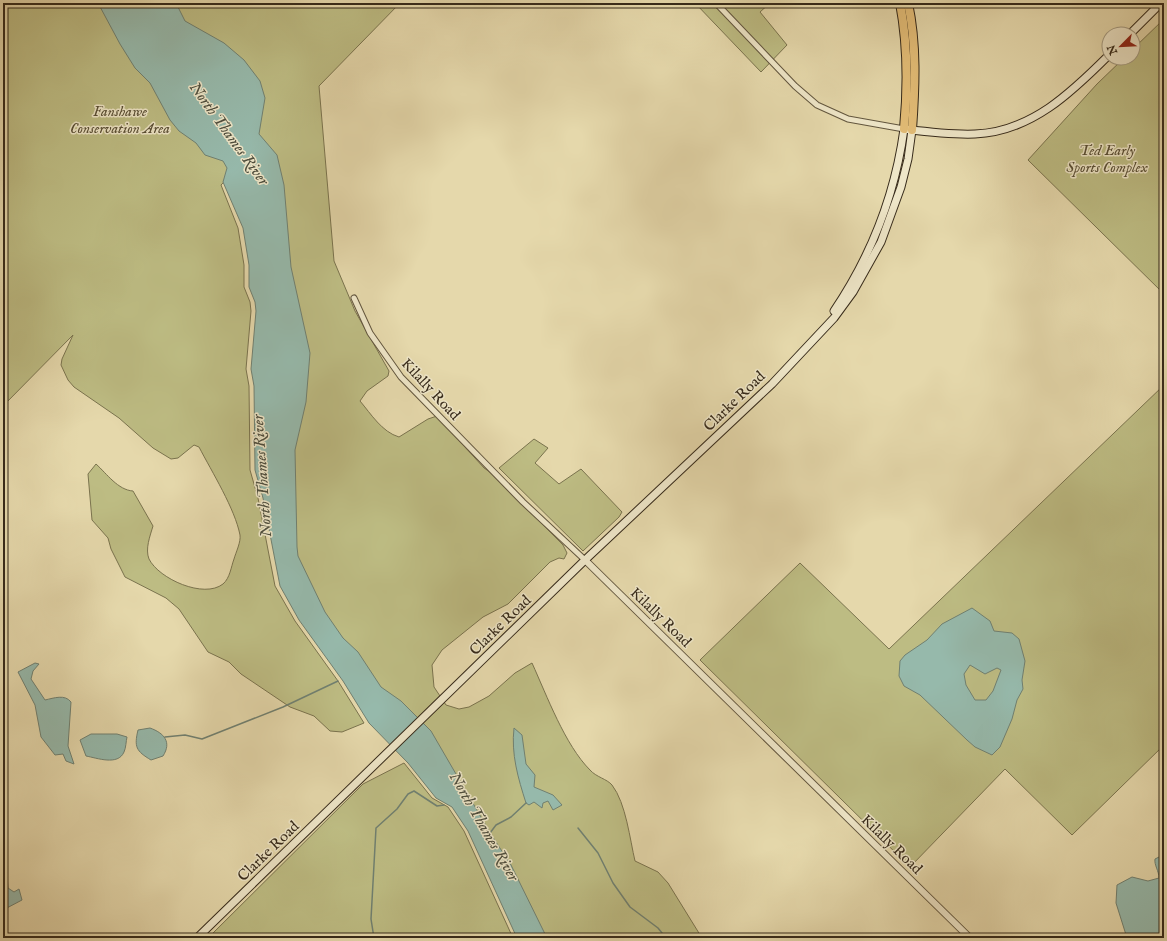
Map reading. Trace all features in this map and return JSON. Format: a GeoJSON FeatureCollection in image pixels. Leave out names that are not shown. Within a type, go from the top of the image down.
{"type":"FeatureCollection","features":[{"type":"Feature","properties":{"kind":"highway"},"geometry":{"type":"LineString","coordinates":[[900,3],[907,54],[908,130]]}},
{"type":"Feature","properties":{"kind":"highway"},"geometry":{"type":"LineString","coordinates":[[908,3],[915,56],[915,83],[908,130]]}},
{"type":"Feature","properties":{"kind":"main road"},"geometry":{"type":"LineString","coordinates":[[1138,26],[1161,3]]}},
{"type":"Feature","properties":{"kind":"main road"},"geometry":{"type":"LineString","coordinates":[[908,130],[945,134],[977,134],[1011,127],[1048,109],[1071,92],[1101,63]]}},
{"type":"Feature","properties":{"kind":"main road","name":"Clarke Road"},"geometry":{"type":"LineString","coordinates":[[197,938],[364,777],[585,560],[772,384],[821,331],[848,290],[877,230],[893,185],[908,130]]}},
{"type":"Feature","properties":{"kind":"street"},"geometry":{"type":"LineString","coordinates":[[716,3],[795,86],[817,104],[848,119],[908,130]]}},
{"type":"Feature","properties":{"kind":"street","name":"Kilally Road"},"geometry":{"type":"LineString","coordinates":[[354,298],[370,333],[401,378],[523,502],[585,560],[970,938]]}},
{"type":"Feature","properties":{"kind":"green space","name":"Fanshawe Conservation Area"},"geometry":{"type":"Polygon","coordinates":[[[3,3],[400,3],[319,86],[334,261],[355,311],[389,371],[388,376],[367,391],[360,401],[382,427],[393,435],[399,437],[428,419],[437,416],[484,468],[493,474],[563,545],[567,553],[564,559],[559,558],[550,562],[508,604],[483,617],[442,650],[432,665],[434,687],[446,705],[459,709],[469,707],[489,696],[515,673],[532,663],[557,720],[572,747],[590,770],[610,783],[617,793],[624,811],[635,861],[658,872],[668,883],[702,938],[544,938],[378,686],[322,611],[295,556],[263,142],[221,185],[238,228],[244,265],[244,287],[250,302],[251,311],[246,369],[249,386],[250,470],[258,498],[275,586],[295,621],[338,681],[364,723],[342,732],[330,731],[314,716],[290,707],[241,674],[229,662],[208,652],[179,609],[166,598],[125,577],[111,549],[108,538],[92,520],[88,474],[96,464],[122,488],[133,491],[153,526],[149,538],[149,559],[154,566],[172,580],[194,588],[205,589],[215,588],[223,584],[230,572],[239,544],[240,535],[228,502],[199,447],[194,445],[178,458],[171,459],[153,448],[119,418],[74,387],[68,380],[61,365],[62,359],[73,335],[3,406],[3,3]]]}},
{"type":"Feature","properties":{"kind":"green space"},"geometry":{"type":"Polygon","coordinates":[[[695,3],[770,3],[760,12],[787,45],[761,72],[695,3]]]}},
{"type":"Feature","properties":{"kind":"green space","name":"Ted Early Sports Complex"},"geometry":{"type":"Polygon","coordinates":[[[1164,19],[1164,294],[1028,160],[1097,84],[1116,66],[1141,66],[1141,41],[1164,19]]]}},
{"type":"Feature","properties":{"kind":"green space"},"geometry":{"type":"Polygon","coordinates":[[[1164,385],[1164,745],[1072,835],[1005,769],[910,867],[700,660],[800,563],[889,649],[1164,385]]]}},
{"type":"Feature","properties":{"kind":"green space"},"geometry":{"type":"Polygon","coordinates":[[[534,439],[548,448],[535,463],[559,484],[581,469],[622,512],[619,517],[583,551],[499,468],[534,439]]]}},
{"type":"Feature","properties":{"kind":"green space"},"geometry":{"type":"Polygon","coordinates":[[[404,763],[432,798],[448,807],[464,831],[513,938],[208,938],[363,784],[404,763]]]}},
{"type":"Feature","properties":{"kind":"water","name":"North Thames River"},"geometry":{"type":"Polygon","coordinates":[[[98,3],[176,3],[185,21],[224,43],[244,60],[260,81],[265,98],[259,134],[277,155],[284,185],[291,267],[310,353],[306,402],[295,450],[298,556],[325,612],[343,638],[358,652],[381,687],[401,701],[431,731],[492,836],[511,865],[547,938],[517,938],[468,831],[452,807],[436,798],[408,763],[369,723],[343,681],[299,620],[280,586],[263,498],[255,470],[254,386],[251,369],[256,311],[255,302],[249,287],[249,265],[243,228],[223,182],[227,168],[223,161],[205,155],[196,143],[179,131],[170,120],[150,83],[135,68],[120,44],[98,3]]]}},
{"type":"Feature","properties":{"kind":"water"},"geometry":{"type":"Polygon","coordinates":[[[972,608],[990,621],[994,631],[1012,633],[1019,639],[1025,661],[1022,680],[1023,689],[1017,700],[1012,719],[1000,747],[992,755],[975,747],[920,695],[904,686],[899,676],[900,661],[905,655],[927,640],[942,624],[972,608]],[[970,665],[964,674],[966,685],[975,700],[986,700],[993,691],[1001,670],[997,668],[985,674],[970,665]]]}},
{"type":"Feature","properties":{"kind":"water"},"geometry":{"type":"Polygon","coordinates":[[[35,663],[39,664],[33,671],[31,679],[45,700],[63,697],[71,702],[68,746],[74,764],[66,761],[63,754],[55,755],[41,737],[35,705],[18,672],[35,663]]]}},
{"type":"Feature","properties":{"kind":"water"},"geometry":{"type":"Polygon","coordinates":[[[150,728],[163,735],[167,742],[166,751],[163,756],[151,760],[139,751],[136,745],[138,730],[150,728]]]}},
{"type":"Feature","properties":{"kind":"water"},"geometry":{"type":"Polygon","coordinates":[[[514,728],[522,735],[526,764],[535,775],[534,787],[553,795],[562,805],[553,810],[548,801],[543,803],[542,808],[534,802],[529,805],[526,803],[514,757],[514,728]]]}},
{"type":"Feature","properties":{"kind":"water"},"geometry":{"type":"Polygon","coordinates":[[[91,734],[117,734],[127,737],[124,752],[117,759],[112,760],[86,756],[80,740],[91,734]]]}},
{"type":"Feature","properties":{"kind":"water"},"geometry":{"type":"Polygon","coordinates":[[[1164,856],[1164,938],[1127,938],[1116,903],[1117,885],[1132,877],[1148,881],[1159,878],[1155,859],[1164,856]]]}},
{"type":"Feature","properties":{"kind":"water"},"geometry":{"type":"Polygon","coordinates":[[[3,862],[6,863],[8,888],[14,892],[19,889],[22,900],[3,910],[3,862]]]}},
{"type":"Feature","properties":{"kind":"waterway"},"geometry":{"type":"LineString","coordinates":[[165,737],[185,735],[202,739],[283,707],[338,681]]}},
{"type":"Feature","properties":{"kind":"waterway"},"geometry":{"type":"LineString","coordinates":[[374,938],[371,919],[376,828],[397,809],[408,794],[414,791],[437,806],[444,805]]}},
{"type":"Feature","properties":{"kind":"waterway"},"geometry":{"type":"LineString","coordinates":[[490,833],[496,825],[511,817],[526,803]]}},
{"type":"Feature","properties":{"kind":"waterway"},"geometry":{"type":"LineString","coordinates":[[578,828],[598,853],[613,883],[630,907],[658,928],[666,938]]}}]}
